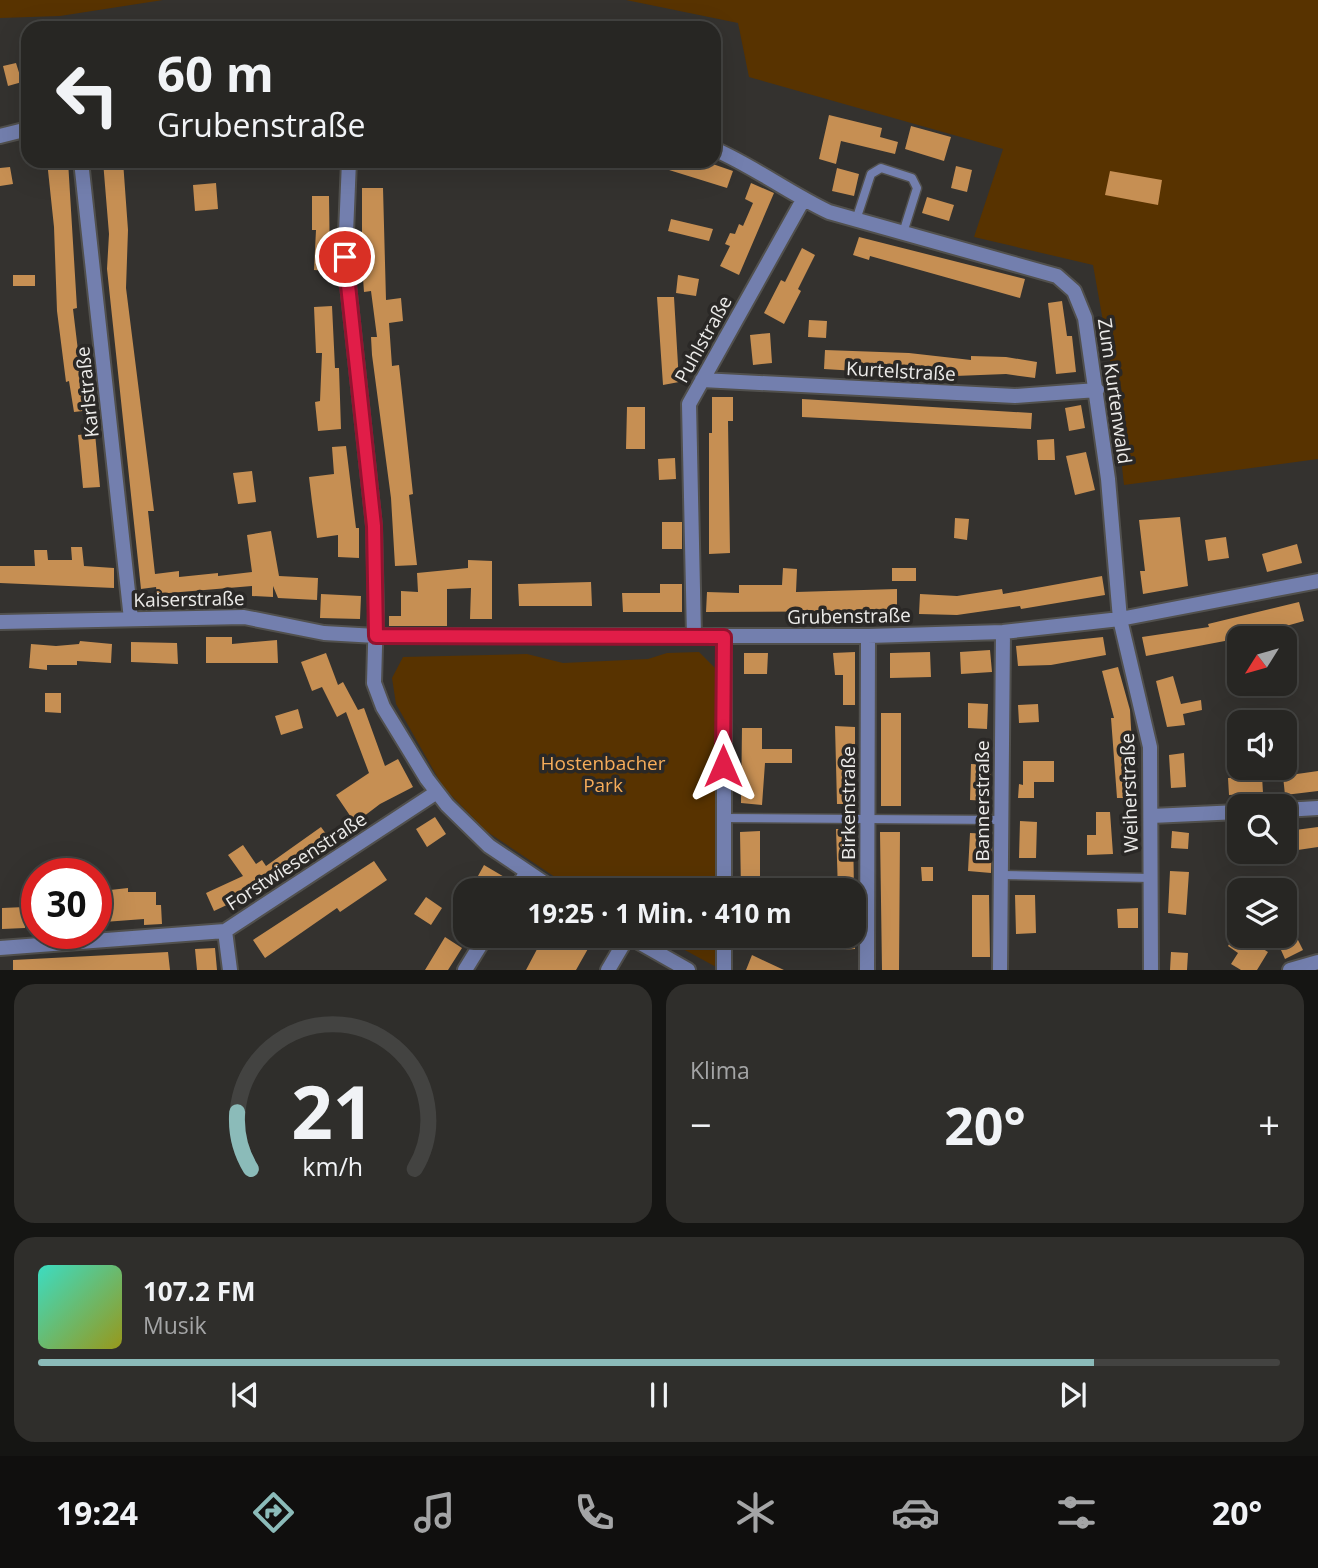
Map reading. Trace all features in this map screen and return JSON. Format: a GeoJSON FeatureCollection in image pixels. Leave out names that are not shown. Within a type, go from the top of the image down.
{"type":"FeatureCollection","features":[{"type":"Feature","properties":{"kind":"street"},"geometry":{"type":"LineString","coordinates":[[0,136],[21,131]]}},
{"type":"Feature","properties":{"kind":"street","name":"Zum Kurtenwald"},"geometry":{"type":"LineString","coordinates":[[721,152],[744,162],[803,200],[856,220],[1057,276],[1066,282],[1080,301],[1097,390],[1120,619]]}},
{"type":"Feature","properties":{"kind":"street","name":"Karlstraße"},"geometry":{"type":"LineString","coordinates":[[82,168],[131,619]]}},
{"type":"Feature","properties":{"kind":"street"},"geometry":{"type":"LineString","coordinates":[[349,168],[345,257],[374,526],[376,636],[373,672],[377,694],[436,792],[489,846],[536,878]]}},
{"type":"Feature","properties":{"kind":"street","name":"Puhlstraße"},"geometry":{"type":"LineString","coordinates":[[694,636],[690,404],[803,200]]}},
{"type":"Feature","properties":{"kind":"street","name":"Kurtelstraße"},"geometry":{"type":"LineString","coordinates":[[702,380],[1015,396],[1097,390]]}},
{"type":"Feature","properties":{"kind":"street","name":"Grubenstraße"},"geometry":{"type":"LineString","coordinates":[[376,636],[724,637],[1003,632],[1120,619],[1318,581]]}},
{"type":"Feature","properties":{"kind":"street","name":"Kaiserstraße"},"geometry":{"type":"LineString","coordinates":[[0,622],[244,617],[324,633],[376,636]]}},
{"type":"Feature","properties":{"kind":"street","name":"Weiherstraße"},"geometry":{"type":"LineString","coordinates":[[1120,619],[1148,734],[1151,970]]}},
{"type":"Feature","properties":{"kind":"street","name":"Bannerstraße"},"geometry":{"type":"LineString","coordinates":[[1000,970],[1003,632]]}},
{"type":"Feature","properties":{"kind":"street","name":"Birkenstraße"},"geometry":{"type":"LineString","coordinates":[[867,970],[868,636]]}},
{"type":"Feature","properties":{"kind":"street"},"geometry":{"type":"LineString","coordinates":[[724,637],[724,878]]}},
{"type":"Feature","properties":{"kind":"street","name":"Forstwiesenstraße"},"geometry":{"type":"LineString","coordinates":[[0,948],[225,931],[436,792]]}},
{"type":"Feature","properties":{"kind":"street"},"geometry":{"type":"LineString","coordinates":[[1297,809],[1318,808]]}},
{"type":"Feature","properties":{"kind":"street"},"geometry":{"type":"LineString","coordinates":[[1151,816],[1227,813]]}},
{"type":"Feature","properties":{"kind":"street"},"geometry":{"type":"LineString","coordinates":[[523,878],[527,872]]}},
{"type":"Feature","properties":{"kind":"street"},"geometry":{"type":"LineString","coordinates":[[225,931],[230,970]]}},
{"type":"Feature","properties":{"kind":"street"},"geometry":{"type":"LineString","coordinates":[[466,970],[479,948]]}},
{"type":"Feature","properties":{"kind":"street"},"geometry":{"type":"LineString","coordinates":[[608,970],[621,948]]}},
{"type":"Feature","properties":{"kind":"street"},"geometry":{"type":"LineString","coordinates":[[649,948],[688,970]]}},
{"type":"Feature","properties":{"kind":"street"},"geometry":{"type":"LineString","coordinates":[[724,948],[724,970]]}},
{"type":"Feature","properties":{"kind":"street"},"geometry":{"type":"LineString","coordinates":[[1290,970],[1318,962]]}},
{"type":"Feature","properties":{"kind":"lane"},"geometry":{"type":"LineString","coordinates":[[856,220],[871,174],[881,168],[912,178],[917,188],[903,233]]}},
{"type":"Feature","properties":{"kind":"lane"},"geometry":{"type":"LineString","coordinates":[[723,818],[1001,820]]}},
{"type":"Feature","properties":{"kind":"lane"},"geometry":{"type":"LineString","coordinates":[[1001,875],[1151,878]]}},
{"type":"Feature","properties":{"kind":"green space"},"geometry":{"type":"Polygon","coordinates":[[[0,0],[163,0],[60,16],[0,18],[0,0]]]}},
{"type":"Feature","properties":{"kind":"green space"},"geometry":{"type":"Polygon","coordinates":[[[626,0],[1318,0],[1318,459],[1124,485],[1111,366],[1093,265],[974,237],[1003,149],[749,77],[738,23],[626,0]]]}},
{"type":"Feature","properties":{"kind":"green space","name":"Hostenbacher Park"},"geometry":{"type":"Polygon","coordinates":[[[699,652],[715,668],[717,878],[556,878],[486,831],[443,787],[396,704],[392,678],[403,657],[527,654],[563,663],[648,659],[667,653],[699,652]]]}},
{"type":"Feature","properties":{"kind":"green space"},"geometry":{"type":"Polygon","coordinates":[[[681,948],[717,948],[718,968],[681,948]]]}},
{"type":"Feature","properties":{"kind":"building"},"geometry":{"type":"Polygon","coordinates":[[[16,63],[21,82],[8,86],[3,66],[16,63]]]}},
{"type":"Feature","properties":{"kind":"building"},"geometry":{"type":"Polygon","coordinates":[[[829,115],[882,128],[880,137],[898,142],[895,154],[841,141],[836,164],[819,159],[829,115]]]}},
{"type":"Feature","properties":{"kind":"building"},"geometry":{"type":"Polygon","coordinates":[[[911,126],[951,137],[944,161],[905,149],[911,126]]]}},
{"type":"Feature","properties":{"kind":"building"},"geometry":{"type":"Polygon","coordinates":[[[956,166],[972,170],[967,192],[951,188],[956,166]]]}},
{"type":"Feature","properties":{"kind":"building"},"geometry":{"type":"Polygon","coordinates":[[[10,167],[13,184],[0,186],[0,168],[10,167]]]}},
{"type":"Feature","properties":{"kind":"building"},"geometry":{"type":"Polygon","coordinates":[[[721,167],[733,171],[727,188],[669,170],[721,167]]]}},
{"type":"Feature","properties":{"kind":"building"},"geometry":{"type":"Polygon","coordinates":[[[48,168],[68,168],[77,308],[73,309],[79,359],[82,358],[91,410],[74,412],[69,381],[66,382],[57,311],[54,227],[48,168]]]}},
{"type":"Feature","properties":{"kind":"building"},"geometry":{"type":"Polygon","coordinates":[[[104,168],[124,168],[128,230],[126,288],[154,511],[148,511],[155,574],[179,571],[179,577],[252,572],[247,535],[271,531],[279,576],[318,578],[317,600],[278,598],[273,586],[273,597],[252,596],[252,586],[157,594],[156,587],[141,589],[107,269],[109,234],[104,168]]]}},
{"type":"Feature","properties":{"kind":"building"},"geometry":{"type":"Polygon","coordinates":[[[837,168],[859,174],[854,196],[832,191],[837,168]]]}},
{"type":"Feature","properties":{"kind":"building"},"geometry":{"type":"Polygon","coordinates":[[[1110,171],[1162,180],[1158,205],[1105,195],[1110,171]]]}},
{"type":"Feature","properties":{"kind":"building"},"geometry":{"type":"Polygon","coordinates":[[[216,183],[218,209],[195,211],[193,185],[216,183]]]}},
{"type":"Feature","properties":{"kind":"building"},"geometry":{"type":"Polygon","coordinates":[[[751,183],[774,193],[739,275],[720,266],[730,246],[725,244],[730,233],[735,234],[739,224],[743,226],[753,203],[745,199],[751,183]]]}},
{"type":"Feature","properties":{"kind":"building"},"geometry":{"type":"Polygon","coordinates":[[[362,188],[383,188],[386,300],[401,298],[403,321],[389,323],[392,366],[399,365],[413,494],[409,495],[417,565],[395,566],[391,498],[372,355],[371,337],[377,337],[371,291],[364,292],[360,237],[362,188]]]}},
{"type":"Feature","properties":{"kind":"building"},"geometry":{"type":"Polygon","coordinates":[[[312,196],[329,196],[330,271],[314,270],[316,230],[312,230],[312,196]]]}},
{"type":"Feature","properties":{"kind":"building"},"geometry":{"type":"Polygon","coordinates":[[[927,197],[954,205],[949,221],[922,213],[927,197]]]}},
{"type":"Feature","properties":{"kind":"building"},"geometry":{"type":"Polygon","coordinates":[[[671,219],[713,229],[709,241],[668,231],[671,219]]]}},
{"type":"Feature","properties":{"kind":"building"},"geometry":{"type":"Polygon","coordinates":[[[859,237],[1025,279],[1020,298],[870,256],[869,260],[853,255],[859,237]]]}},
{"type":"Feature","properties":{"kind":"building"},"geometry":{"type":"Polygon","coordinates":[[[802,248],[815,255],[784,324],[764,313],[781,280],[785,282],[802,248]]]}},
{"type":"Feature","properties":{"kind":"building"},"geometry":{"type":"Polygon","coordinates":[[[13,275],[35,275],[35,286],[13,286],[13,275]]]}},
{"type":"Feature","properties":{"kind":"building"},"geometry":{"type":"Polygon","coordinates":[[[678,275],[699,279],[696,296],[676,293],[678,275]]]}},
{"type":"Feature","properties":{"kind":"building"},"geometry":{"type":"Polygon","coordinates":[[[657,297],[674,297],[679,382],[663,385],[657,297]]]}},
{"type":"Feature","properties":{"kind":"building"},"geometry":{"type":"Polygon","coordinates":[[[1062,301],[1067,336],[1072,336],[1076,372],[1056,374],[1048,303],[1062,301]]]}},
{"type":"Feature","properties":{"kind":"building"},"geometry":{"type":"Polygon","coordinates":[[[332,306],[335,368],[339,368],[341,429],[318,431],[315,402],[320,401],[322,353],[316,353],[314,307],[332,306]]]}},
{"type":"Feature","properties":{"kind":"building"},"geometry":{"type":"Polygon","coordinates":[[[809,320],[827,321],[826,338],[808,337],[809,320]]]}},
{"type":"Feature","properties":{"kind":"building"},"geometry":{"type":"Polygon","coordinates":[[[770,333],[772,363],[753,365],[750,335],[770,333]]]}},
{"type":"Feature","properties":{"kind":"building"},"geometry":{"type":"Polygon","coordinates":[[[825,350],[909,353],[971,360],[971,356],[1006,357],[1037,362],[1035,378],[1006,374],[955,376],[920,370],[857,371],[824,369],[825,350]]]}},
{"type":"Feature","properties":{"kind":"building"},"geometry":{"type":"Polygon","coordinates":[[[712,397],[733,397],[733,421],[728,421],[730,553],[709,554],[709,433],[712,433],[712,397]]]}},
{"type":"Feature","properties":{"kind":"building"},"geometry":{"type":"Polygon","coordinates":[[[802,399],[1032,413],[1031,429],[802,417],[802,399]]]}},
{"type":"Feature","properties":{"kind":"building"},"geometry":{"type":"Polygon","coordinates":[[[1081,405],[1085,428],[1069,431],[1065,408],[1081,405]]]}},
{"type":"Feature","properties":{"kind":"building"},"geometry":{"type":"Polygon","coordinates":[[[627,407],[645,407],[645,449],[626,449],[627,407]]]}},
{"type":"Feature","properties":{"kind":"building"},"geometry":{"type":"Polygon","coordinates":[[[95,433],[100,487],[83,488],[78,435],[95,433]]]}},
{"type":"Feature","properties":{"kind":"building"},"geometry":{"type":"Polygon","coordinates":[[[1054,439],[1055,460],[1038,460],[1037,440],[1054,439]]]}},
{"type":"Feature","properties":{"kind":"building"},"geometry":{"type":"Polygon","coordinates":[[[346,446],[356,528],[359,528],[359,558],[338,557],[338,535],[317,538],[309,477],[334,474],[332,447],[346,446]]]}},
{"type":"Feature","properties":{"kind":"building"},"geometry":{"type":"Polygon","coordinates":[[[1086,452],[1095,490],[1075,495],[1066,456],[1086,452]]]}},
{"type":"Feature","properties":{"kind":"building"},"geometry":{"type":"Polygon","coordinates":[[[675,458],[676,479],[659,480],[658,459],[675,458]]]}},
{"type":"Feature","properties":{"kind":"building"},"geometry":{"type":"Polygon","coordinates":[[[252,471],[256,502],[238,504],[233,473],[252,471]]]}},
{"type":"Feature","properties":{"kind":"building"},"geometry":{"type":"Polygon","coordinates":[[[1180,517],[1188,586],[1143,594],[1140,571],[1145,571],[1139,520],[1180,517]]]}},
{"type":"Feature","properties":{"kind":"building"},"geometry":{"type":"Polygon","coordinates":[[[955,518],[969,519],[967,540],[954,538],[955,518]]]}},
{"type":"Feature","properties":{"kind":"building"},"geometry":{"type":"Polygon","coordinates":[[[662,522],[682,522],[682,549],[662,549],[662,522]]]}},
{"type":"Feature","properties":{"kind":"building"},"geometry":{"type":"Polygon","coordinates":[[[1226,537],[1229,558],[1208,561],[1205,540],[1226,537]]]}},
{"type":"Feature","properties":{"kind":"building"},"geometry":{"type":"Polygon","coordinates":[[[1297,544],[1302,563],[1267,572],[1262,554],[1297,544]]]}},
{"type":"Feature","properties":{"kind":"building"},"geometry":{"type":"Polygon","coordinates":[[[71,547],[82,547],[84,566],[114,568],[114,588],[0,583],[0,566],[35,566],[34,550],[47,550],[48,560],[72,560],[71,547]]]}},
{"type":"Feature","properties":{"kind":"building"},"geometry":{"type":"Polygon","coordinates":[[[468,560],[492,561],[492,619],[470,619],[471,588],[447,589],[447,626],[389,626],[389,616],[401,616],[401,591],[418,592],[417,573],[468,568],[468,560]]]}},
{"type":"Feature","properties":{"kind":"building"},"geometry":{"type":"Polygon","coordinates":[[[783,568],[797,569],[796,592],[897,589],[897,611],[706,612],[707,592],[739,593],[739,585],[782,585],[783,568]]]}},
{"type":"Feature","properties":{"kind":"building"},"geometry":{"type":"Polygon","coordinates":[[[892,568],[916,568],[916,581],[892,581],[892,568]]]}},
{"type":"Feature","properties":{"kind":"building"},"geometry":{"type":"Polygon","coordinates":[[[1102,576],[1105,595],[1021,609],[1020,606],[957,615],[919,614],[920,594],[957,596],[1002,589],[1003,594],[1102,576]]]}},
{"type":"Feature","properties":{"kind":"building"},"geometry":{"type":"Polygon","coordinates":[[[591,582],[592,606],[519,606],[518,584],[591,582]]]}},
{"type":"Feature","properties":{"kind":"building"},"geometry":{"type":"Polygon","coordinates":[[[660,584],[682,584],[682,612],[623,612],[622,593],[660,593],[660,584]]]}},
{"type":"Feature","properties":{"kind":"building"},"geometry":{"type":"Polygon","coordinates":[[[321,594],[361,596],[360,619],[320,618],[321,594]]]}},
{"type":"Feature","properties":{"kind":"building"},"geometry":{"type":"Polygon","coordinates":[[[1299,602],[1304,621],[1286,626],[1227,626],[1227,641],[1146,656],[1142,637],[1209,627],[1208,624],[1299,602]]]}},
{"type":"Feature","properties":{"kind":"building"},"geometry":{"type":"Polygon","coordinates":[[[206,637],[232,637],[232,644],[277,640],[278,663],[206,663],[206,637]]]}},
{"type":"Feature","properties":{"kind":"building"},"geometry":{"type":"Polygon","coordinates":[[[1103,637],[1106,655],[1051,665],[1018,666],[1016,646],[1103,637]]]}},
{"type":"Feature","properties":{"kind":"building"},"geometry":{"type":"Polygon","coordinates":[[[80,641],[112,644],[111,663],[77,661],[77,665],[47,665],[47,670],[29,668],[31,644],[56,646],[79,644],[80,641]]]}},
{"type":"Feature","properties":{"kind":"building"},"geometry":{"type":"Polygon","coordinates":[[[131,642],[177,643],[178,664],[131,662],[131,642]]]}},
{"type":"Feature","properties":{"kind":"building"},"geometry":{"type":"Polygon","coordinates":[[[990,650],[992,672],[961,674],[960,652],[990,650]]]}},
{"type":"Feature","properties":{"kind":"building"},"geometry":{"type":"Polygon","coordinates":[[[855,652],[855,705],[843,705],[843,675],[835,675],[833,653],[855,652]]]}},
{"type":"Feature","properties":{"kind":"building"},"geometry":{"type":"Polygon","coordinates":[[[930,652],[931,677],[890,678],[890,653],[930,652]]]}},
{"type":"Feature","properties":{"kind":"building"},"geometry":{"type":"Polygon","coordinates":[[[326,653],[338,685],[343,682],[358,710],[364,708],[385,766],[398,759],[413,787],[380,804],[355,823],[336,795],[369,773],[346,712],[337,717],[322,687],[312,691],[301,662],[326,653]]]}},
{"type":"Feature","properties":{"kind":"building"},"geometry":{"type":"Polygon","coordinates":[[[744,653],[768,653],[767,674],[744,674],[744,653]]]}},
{"type":"Feature","properties":{"kind":"building"},"geometry":{"type":"Polygon","coordinates":[[[1118,667],[1130,710],[1135,798],[1117,798],[1111,718],[1114,718],[1102,671],[1118,667]]]}},
{"type":"Feature","properties":{"kind":"building"},"geometry":{"type":"Polygon","coordinates":[[[1173,676],[1181,704],[1201,700],[1202,710],[1183,714],[1185,725],[1167,727],[1156,681],[1173,676]]]}},
{"type":"Feature","properties":{"kind":"building"},"geometry":{"type":"Polygon","coordinates":[[[45,693],[61,693],[61,713],[45,712],[45,693]]]}},
{"type":"Feature","properties":{"kind":"building"},"geometry":{"type":"Polygon","coordinates":[[[968,703],[988,704],[987,729],[968,728],[968,703]]]}},
{"type":"Feature","properties":{"kind":"building"},"geometry":{"type":"Polygon","coordinates":[[[1038,704],[1039,722],[1019,723],[1018,705],[1038,704]]]}},
{"type":"Feature","properties":{"kind":"building"},"geometry":{"type":"Polygon","coordinates":[[[298,709],[303,728],[281,735],[275,716],[298,709]]]}},
{"type":"Feature","properties":{"kind":"building"},"geometry":{"type":"Polygon","coordinates":[[[881,713],[901,713],[901,806],[881,806],[881,713]]]}},
{"type":"Feature","properties":{"kind":"building"},"geometry":{"type":"Polygon","coordinates":[[[835,726],[855,727],[855,804],[837,804],[835,726]]]}},
{"type":"Feature","properties":{"kind":"building"},"geometry":{"type":"Polygon","coordinates":[[[742,728],[762,728],[762,749],[792,749],[792,763],[765,763],[762,805],[741,803],[742,728]]]}},
{"type":"Feature","properties":{"kind":"building"},"geometry":{"type":"Polygon","coordinates":[[[1184,753],[1186,787],[1171,788],[1169,755],[1184,753]]]}},
{"type":"Feature","properties":{"kind":"building"},"geometry":{"type":"Polygon","coordinates":[[[1023,761],[1054,761],[1054,782],[1034,782],[1034,798],[1018,798],[1019,784],[1023,785],[1023,761]]]}},
{"type":"Feature","properties":{"kind":"building"},"geometry":{"type":"Polygon","coordinates":[[[971,764],[991,765],[989,801],[970,800],[971,764]]]}},
{"type":"Feature","properties":{"kind":"building"},"geometry":{"type":"Polygon","coordinates":[[[1318,771],[1318,791],[1285,794],[1283,780],[1297,780],[1297,774],[1318,771]]]}},
{"type":"Feature","properties":{"kind":"building"},"geometry":{"type":"Polygon","coordinates":[[[1228,780],[1262,780],[1263,793],[1229,794],[1228,780]]]}},
{"type":"Feature","properties":{"kind":"building"},"geometry":{"type":"Polygon","coordinates":[[[1096,812],[1110,812],[1113,854],[1087,855],[1087,835],[1096,835],[1096,812]]]}},
{"type":"Feature","properties":{"kind":"building"},"geometry":{"type":"Polygon","coordinates":[[[435,817],[446,834],[427,847],[416,829],[435,817]]]}},
{"type":"Feature","properties":{"kind":"building"},"geometry":{"type":"Polygon","coordinates":[[[1020,821],[1037,822],[1036,858],[1019,858],[1020,821]]]}},
{"type":"Feature","properties":{"kind":"building"},"geometry":{"type":"Polygon","coordinates":[[[321,827],[332,842],[261,889],[214,911],[206,893],[243,876],[228,855],[243,845],[256,864],[262,860],[266,866],[321,827]]]}},
{"type":"Feature","properties":{"kind":"building"},"geometry":{"type":"Polygon","coordinates":[[[1318,827],[1318,847],[1297,850],[1297,830],[1318,827]]]}},
{"type":"Feature","properties":{"kind":"building"},"geometry":{"type":"Polygon","coordinates":[[[836,829],[853,829],[854,878],[838,878],[836,829]]]}},
{"type":"Feature","properties":{"kind":"building"},"geometry":{"type":"Polygon","coordinates":[[[760,831],[760,878],[741,878],[740,832],[760,831]]]}},
{"type":"Feature","properties":{"kind":"building"},"geometry":{"type":"Polygon","coordinates":[[[1172,831],[1189,833],[1188,849],[1171,848],[1172,831]]]}},
{"type":"Feature","properties":{"kind":"building"},"geometry":{"type":"Polygon","coordinates":[[[880,832],[900,832],[899,970],[882,970],[880,832]]]}},
{"type":"Feature","properties":{"kind":"building"},"geometry":{"type":"Polygon","coordinates":[[[970,833],[992,834],[991,873],[968,871],[970,833]]]}},
{"type":"Feature","properties":{"kind":"building"},"geometry":{"type":"Polygon","coordinates":[[[374,861],[387,880],[340,912],[337,908],[265,958],[253,940],[374,861]]]}},
{"type":"Feature","properties":{"kind":"building"},"geometry":{"type":"Polygon","coordinates":[[[484,865],[506,878],[477,878],[484,865]]]}},
{"type":"Feature","properties":{"kind":"building"},"geometry":{"type":"Polygon","coordinates":[[[921,867],[933,867],[933,881],[922,881],[921,867]]]}},
{"type":"Feature","properties":{"kind":"building"},"geometry":{"type":"Polygon","coordinates":[[[1170,871],[1189,872],[1186,915],[1168,913],[1170,871]]]}},
{"type":"Feature","properties":{"kind":"building"},"geometry":{"type":"Polygon","coordinates":[[[128,888],[128,892],[156,892],[156,905],[161,905],[162,924],[144,925],[144,919],[112,921],[112,890],[128,888]]]}},
{"type":"Feature","properties":{"kind":"building"},"geometry":{"type":"Polygon","coordinates":[[[972,895],[989,895],[990,957],[972,957],[972,895]]]}},
{"type":"Feature","properties":{"kind":"building"},"geometry":{"type":"Polygon","coordinates":[[[1015,895],[1035,895],[1036,933],[1016,934],[1015,895]]]}},
{"type":"Feature","properties":{"kind":"building"},"geometry":{"type":"Polygon","coordinates":[[[426,897],[442,908],[431,925],[414,914],[426,897]]]}},
{"type":"Feature","properties":{"kind":"building"},"geometry":{"type":"Polygon","coordinates":[[[21,907],[21,928],[2,929],[2,908],[21,907]]]}},
{"type":"Feature","properties":{"kind":"building"},"geometry":{"type":"Polygon","coordinates":[[[1138,908],[1138,928],[1118,928],[1117,909],[1138,908]]]}},
{"type":"Feature","properties":{"kind":"building"},"geometry":{"type":"Polygon","coordinates":[[[445,937],[453,942],[453,948],[462,948],[448,970],[425,970],[445,937]]]}},
{"type":"Feature","properties":{"kind":"building"},"geometry":{"type":"Polygon","coordinates":[[[1297,938],[1303,950],[1285,959],[1280,948],[1297,948],[1297,938]]]}},
{"type":"Feature","properties":{"kind":"building"},"geometry":{"type":"Polygon","coordinates":[[[215,948],[217,970],[197,970],[195,949],[215,948]]]}},
{"type":"Feature","properties":{"kind":"building"},"geometry":{"type":"Polygon","coordinates":[[[538,948],[588,948],[576,970],[526,970],[538,948]]]}},
{"type":"Feature","properties":{"kind":"building"},"geometry":{"type":"Polygon","coordinates":[[[1231,948],[1262,948],[1268,952],[1257,970],[1241,970],[1231,964],[1238,953],[1231,948]]]}},
{"type":"Feature","properties":{"kind":"building"},"geometry":{"type":"Polygon","coordinates":[[[168,952],[170,970],[13,970],[13,960],[168,952]]]}},
{"type":"Feature","properties":{"kind":"building"},"geometry":{"type":"Polygon","coordinates":[[[1171,952],[1188,953],[1187,970],[1170,970],[1171,952]]]}},
{"type":"Feature","properties":{"kind":"building"},"geometry":{"type":"Polygon","coordinates":[[[752,955],[784,970],[746,970],[752,955]]]}},
{"type":"Feature","properties":{"kind":"route"},"geometry":{"type":"LineString","coordinates":[[345,257],[374,526],[376,636],[724,637],[723,766]]}}]}
